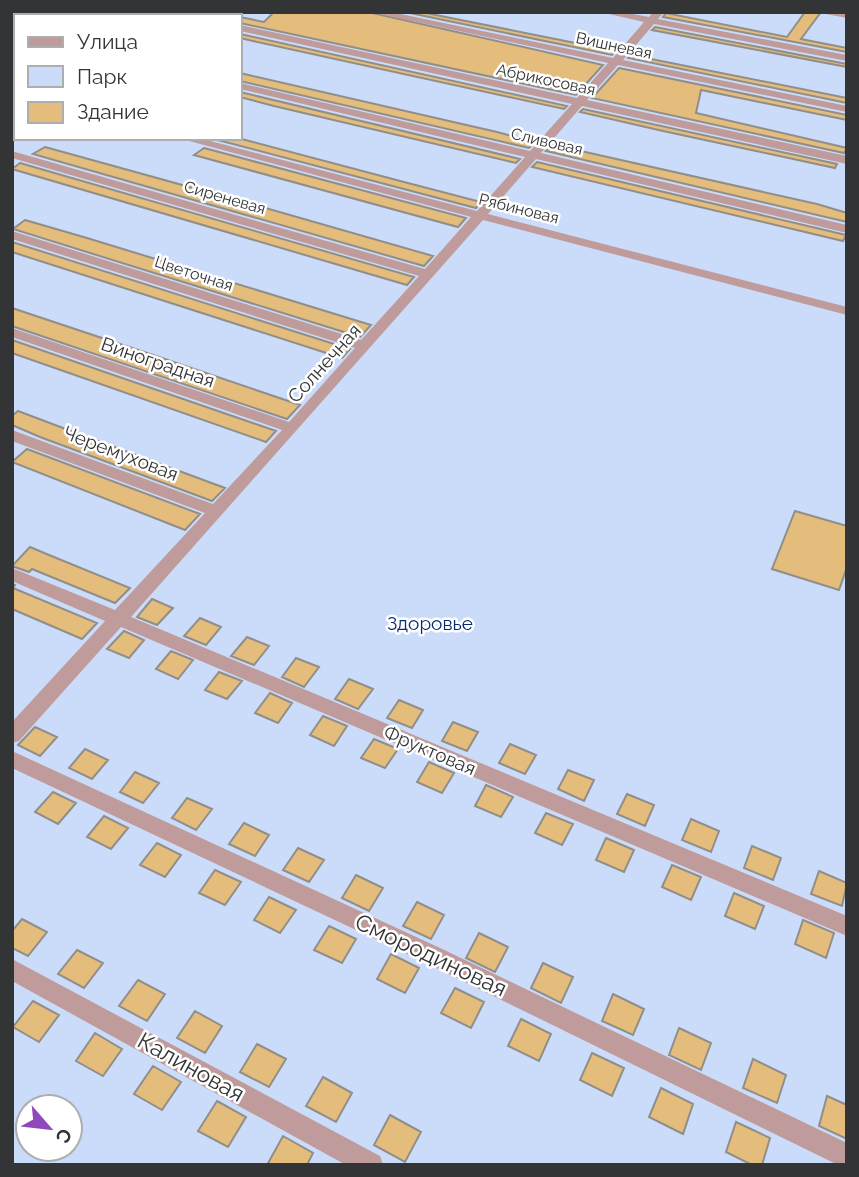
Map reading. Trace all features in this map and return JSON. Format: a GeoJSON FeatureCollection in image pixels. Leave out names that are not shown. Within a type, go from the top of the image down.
{"type":"FeatureCollection","features":[{"type":"Feature","properties":{"kind":"street","name":"Вишневая"},"geometry":{"type":"LineString","coordinates":[[375,12],[847,109]]}},
{"type":"Feature","properties":{"kind":"street"},"geometry":{"type":"LineString","coordinates":[[605,12],[655,17],[847,58]]}},
{"type":"Feature","properties":{"kind":"street"},"geometry":{"type":"LineString","coordinates":[[830,12],[847,15]]}},
{"type":"Feature","properties":{"kind":"street","name":"Солнечная"},"geometry":{"type":"LineString","coordinates":[[12,735],[292,428],[655,17]]}},
{"type":"Feature","properties":{"kind":"street","name":"Абрикосовая"},"geometry":{"type":"LineString","coordinates":[[242,28],[847,160]]}},
{"type":"Feature","properties":{"kind":"street","name":"Сливовая"},"geometry":{"type":"LineString","coordinates":[[242,86],[847,229]]}},
{"type":"Feature","properties":{"kind":"street","name":"Рябиновая"},"geometry":{"type":"LineString","coordinates":[[192,140],[847,311]]}},
{"type":"Feature","properties":{"kind":"street","name":"Сиреневая"},"geometry":{"type":"LineString","coordinates":[[12,154],[428,274]]}},
{"type":"Feature","properties":{"kind":"street","name":"Цветочная"},"geometry":{"type":"LineString","coordinates":[[12,234],[365,346]]}},
{"type":"Feature","properties":{"kind":"street","name":"Виноградная"},"geometry":{"type":"LineString","coordinates":[[12,331],[292,428]]}},
{"type":"Feature","properties":{"kind":"street","name":"Черемуховая"},"geometry":{"type":"LineString","coordinates":[[12,435],[215,511]]}},
{"type":"Feature","properties":{"kind":"street","name":"Фруктовая"},"geometry":{"type":"LineString","coordinates":[[12,574],[847,926]]}},
{"type":"Feature","properties":{"kind":"street","name":"Смородиновая"},"geometry":{"type":"LineString","coordinates":[[12,759],[430,954],[847,1156]]}},
{"type":"Feature","properties":{"kind":"street","name":"Калиновая"},"geometry":{"type":"LineString","coordinates":[[12,969],[371,1165]]}},
{"type":"Feature","properties":{"kind":"green space","name":"Здоровье"},"geometry":{"type":"Polygon","coordinates":[[[12,12],[847,12],[847,1165],[12,1165],[12,12]]]}},
{"type":"Feature","properties":{"kind":"building"},"geometry":{"type":"Polygon","coordinates":[[[274,12],[368,12],[603,65],[576,95],[242,23],[242,17],[264,22],[274,12]]]}},
{"type":"Feature","properties":{"kind":"building"},"geometry":{"type":"Polygon","coordinates":[[[405,12],[421,12],[615,51],[612,55],[405,12]]]}},
{"type":"Feature","properties":{"kind":"building"},"geometry":{"type":"Polygon","coordinates":[[[805,12],[821,12],[801,39],[847,48],[847,52],[663,17],[666,13],[787,37],[805,12]]]}},
{"type":"Feature","properties":{"kind":"building"},"geometry":{"type":"Polygon","coordinates":[[[655,27],[847,64],[847,67],[652,30],[655,27]]]}},
{"type":"Feature","properties":{"kind":"building"},"geometry":{"type":"Polygon","coordinates":[[[242,34],[567,106],[564,109],[242,38],[242,34]]]}},
{"type":"Feature","properties":{"kind":"building"},"geometry":{"type":"Polygon","coordinates":[[[631,55],[847,98],[847,103],[628,58],[631,55]]]}},
{"type":"Feature","properties":{"kind":"building"},"geometry":{"type":"Polygon","coordinates":[[[619,68],[847,115],[847,120],[701,90],[696,113],[847,148],[844,153],[592,98],[619,68]]]}},
{"type":"Feature","properties":{"kind":"building"},"geometry":{"type":"Polygon","coordinates":[[[242,73],[535,142],[529,148],[242,81],[242,73]]]}},
{"type":"Feature","properties":{"kind":"building"},"geometry":{"type":"Polygon","coordinates":[[[242,92],[520,159],[516,163],[242,98],[242,92]]]}},
{"type":"Feature","properties":{"kind":"building"},"geometry":{"type":"Polygon","coordinates":[[[583,109],[837,164],[835,168],[663,131],[580,112],[583,109]]]}},
{"type":"Feature","properties":{"kind":"building"},"geometry":{"type":"Polygon","coordinates":[[[242,139],[481,202],[476,208],[218,140],[242,139]]]}},
{"type":"Feature","properties":{"kind":"building"},"geometry":{"type":"Polygon","coordinates":[[[554,145],[817,204],[847,213],[847,222],[546,151],[554,145]]]}},
{"type":"Feature","properties":{"kind":"building"},"geometry":{"type":"Polygon","coordinates":[[[45,147],[433,256],[424,266],[33,154],[45,147]]]}},
{"type":"Feature","properties":{"kind":"building"},"geometry":{"type":"Polygon","coordinates":[[[204,148],[466,218],[458,227],[194,155],[204,148]]]}},
{"type":"Feature","properties":{"kind":"building"},"geometry":{"type":"Polygon","coordinates":[[[537,162],[846,235],[843,241],[532,167],[537,162]]]}},
{"type":"Feature","properties":{"kind":"building"},"geometry":{"type":"Polygon","coordinates":[[[20,163],[414,277],[407,285],[12,169],[20,163]]]}},
{"type":"Feature","properties":{"kind":"building"},"geometry":{"type":"Polygon","coordinates":[[[25,220],[371,325],[360,337],[13,229],[25,220]]]}},
{"type":"Feature","properties":{"kind":"building"},"geometry":{"type":"Polygon","coordinates":[[[12,242],[350,349],[342,358],[12,252],[12,242]]]}},
{"type":"Feature","properties":{"kind":"building"},"geometry":{"type":"Polygon","coordinates":[[[12,308],[300,405],[287,419],[12,326],[12,308]]]}},
{"type":"Feature","properties":{"kind":"building"},"geometry":{"type":"Polygon","coordinates":[[[12,340],[276,431],[266,442],[12,353],[12,340]]]}},
{"type":"Feature","properties":{"kind":"building"},"geometry":{"type":"Polygon","coordinates":[[[18,411],[225,488],[212,501],[12,425],[12,416],[18,411]]]}},
{"type":"Feature","properties":{"kind":"building"},"geometry":{"type":"Polygon","coordinates":[[[27,449],[200,514],[185,530],[12,462],[27,449]]]}},
{"type":"Feature","properties":{"kind":"building"},"geometry":{"type":"Polygon","coordinates":[[[795,511],[847,526],[847,567],[839,590],[772,569],[795,511]]]}},
{"type":"Feature","properties":{"kind":"building"},"geometry":{"type":"Polygon","coordinates":[[[30,547],[130,588],[115,603],[32,569],[29,572],[12,566],[30,547]]]}},
{"type":"Feature","properties":{"kind":"building"},"geometry":{"type":"Polygon","coordinates":[[[12,584],[15,585],[13,588],[97,623],[82,639],[12,609],[12,584]]]}},
{"type":"Feature","properties":{"kind":"building"},"geometry":{"type":"Polygon","coordinates":[[[152,599],[173,608],[157,625],[137,617],[152,599]]]}},
{"type":"Feature","properties":{"kind":"building"},"geometry":{"type":"Polygon","coordinates":[[[200,618],[221,627],[206,645],[184,636],[200,618]]]}},
{"type":"Feature","properties":{"kind":"building"},"geometry":{"type":"Polygon","coordinates":[[[124,631],[144,640],[129,658],[107,649],[124,631]]]}},
{"type":"Feature","properties":{"kind":"building"},"geometry":{"type":"Polygon","coordinates":[[[247,637],[269,646],[254,665],[231,656],[247,637]]]}},
{"type":"Feature","properties":{"kind":"building"},"geometry":{"type":"Polygon","coordinates":[[[171,651],[193,660],[178,679],[156,669],[171,651]]]}},
{"type":"Feature","properties":{"kind":"building"},"geometry":{"type":"Polygon","coordinates":[[[296,658],[319,667],[304,687],[282,677],[296,658]]]}},
{"type":"Feature","properties":{"kind":"building"},"geometry":{"type":"Polygon","coordinates":[[[219,672],[242,681],[227,699],[205,690],[219,672]]]}},
{"type":"Feature","properties":{"kind":"building"},"geometry":{"type":"Polygon","coordinates":[[[349,679],[373,689],[358,709],[335,699],[349,679]]]}},
{"type":"Feature","properties":{"kind":"building"},"geometry":{"type":"Polygon","coordinates":[[[270,693],[292,703],[278,723],[255,713],[270,693]]]}},
{"type":"Feature","properties":{"kind":"building"},"geometry":{"type":"Polygon","coordinates":[[[399,700],[423,710],[412,728],[387,718],[399,700]]]}},
{"type":"Feature","properties":{"kind":"building"},"geometry":{"type":"Polygon","coordinates":[[[323,716],[347,726],[334,746],[310,735],[323,716]]]}},
{"type":"Feature","properties":{"kind":"building"},"geometry":{"type":"Polygon","coordinates":[[[453,722],[478,732],[467,751],[442,741],[453,722]]]}},
{"type":"Feature","properties":{"kind":"building"},"geometry":{"type":"Polygon","coordinates":[[[35,727],[57,737],[40,756],[18,745],[35,727]]]}},
{"type":"Feature","properties":{"kind":"building"},"geometry":{"type":"Polygon","coordinates":[[[374,739],[398,749],[385,768],[361,758],[374,739]]]}},
{"type":"Feature","properties":{"kind":"building"},"geometry":{"type":"Polygon","coordinates":[[[510,744],[536,755],[525,774],[499,763],[510,744]]]}},
{"type":"Feature","properties":{"kind":"building"},"geometry":{"type":"Polygon","coordinates":[[[85,749],[108,760],[92,779],[69,768],[85,749]]]}},
{"type":"Feature","properties":{"kind":"building"},"geometry":{"type":"Polygon","coordinates":[[[429,762],[454,773],[442,793],[417,782],[429,762]]]}},
{"type":"Feature","properties":{"kind":"building"},"geometry":{"type":"Polygon","coordinates":[[[568,770],[594,780],[584,801],[558,789],[568,770]]]}},
{"type":"Feature","properties":{"kind":"building"},"geometry":{"type":"Polygon","coordinates":[[[135,772],[159,783],[143,803],[120,792],[135,772]]]}},
{"type":"Feature","properties":{"kind":"building"},"geometry":{"type":"Polygon","coordinates":[[[486,785],[513,797],[501,817],[475,806],[486,785]]]}},
{"type":"Feature","properties":{"kind":"building"},"geometry":{"type":"Polygon","coordinates":[[[53,792],[76,803],[58,824],[35,812],[53,792]]]}},
{"type":"Feature","properties":{"kind":"building"},"geometry":{"type":"Polygon","coordinates":[[[627,794],[654,805],[645,826],[617,814],[627,794]]]}},
{"type":"Feature","properties":{"kind":"building"},"geometry":{"type":"Polygon","coordinates":[[[187,798],[212,809],[196,830],[172,818],[187,798]]]}},
{"type":"Feature","properties":{"kind":"building"},"geometry":{"type":"Polygon","coordinates":[[[546,813],[573,824],[562,845],[535,833],[546,813]]]}},
{"type":"Feature","properties":{"kind":"building"},"geometry":{"type":"Polygon","coordinates":[[[104,816],[128,828],[111,849],[87,837],[104,816]]]}},
{"type":"Feature","properties":{"kind":"building"},"geometry":{"type":"Polygon","coordinates":[[[691,819],[719,831],[711,852],[682,840],[691,819]]]}},
{"type":"Feature","properties":{"kind":"building"},"geometry":{"type":"Polygon","coordinates":[[[244,823],[269,835],[255,856],[229,844],[244,823]]]}},
{"type":"Feature","properties":{"kind":"building"},"geometry":{"type":"Polygon","coordinates":[[[606,838],[634,850],[624,872],[596,860],[606,838]]]}},
{"type":"Feature","properties":{"kind":"building"},"geometry":{"type":"Polygon","coordinates":[[[157,843],[181,855],[165,877],[140,865],[157,843]]]}},
{"type":"Feature","properties":{"kind":"building"},"geometry":{"type":"Polygon","coordinates":[[[752,846],[781,858],[773,880],[744,868],[752,846]]]}},
{"type":"Feature","properties":{"kind":"building"},"geometry":{"type":"Polygon","coordinates":[[[298,848],[324,860],[309,882],[283,870],[298,848]]]}},
{"type":"Feature","properties":{"kind":"building"},"geometry":{"type":"Polygon","coordinates":[[[672,865],[701,877],[691,900],[662,887],[672,865]]]}},
{"type":"Feature","properties":{"kind":"building"},"geometry":{"type":"Polygon","coordinates":[[[215,870],[241,882],[225,905],[199,893],[215,870]]]}},
{"type":"Feature","properties":{"kind":"building"},"geometry":{"type":"Polygon","coordinates":[[[819,871],[847,883],[842,906],[811,894],[819,871]]]}},
{"type":"Feature","properties":{"kind":"building"},"geometry":{"type":"Polygon","coordinates":[[[356,875],[383,888],[369,911],[342,898],[356,875]]]}},
{"type":"Feature","properties":{"kind":"building"},"geometry":{"type":"Polygon","coordinates":[[[734,893],[764,906],[755,929],[725,916],[734,893]]]}},
{"type":"Feature","properties":{"kind":"building"},"geometry":{"type":"Polygon","coordinates":[[[269,897],[296,910],[280,933],[254,920],[269,897]]]}},
{"type":"Feature","properties":{"kind":"building"},"geometry":{"type":"Polygon","coordinates":[[[417,902],[444,915],[431,939],[403,926],[417,902]]]}},
{"type":"Feature","properties":{"kind":"building"},"geometry":{"type":"Polygon","coordinates":[[[22,919],[47,932],[28,956],[12,948],[12,931],[22,919]]]}},
{"type":"Feature","properties":{"kind":"building"},"geometry":{"type":"Polygon","coordinates":[[[803,920],[834,933],[826,958],[795,944],[803,920]]]}},
{"type":"Feature","properties":{"kind":"building"},"geometry":{"type":"Polygon","coordinates":[[[329,926],[356,939],[342,963],[314,950],[329,926]]]}},
{"type":"Feature","properties":{"kind":"building"},"geometry":{"type":"Polygon","coordinates":[[[479,933],[508,947],[495,972],[466,958],[479,933]]]}},
{"type":"Feature","properties":{"kind":"building"},"geometry":{"type":"Polygon","coordinates":[[[77,950],[103,963],[84,988],[58,974],[77,950]]]}},
{"type":"Feature","properties":{"kind":"building"},"geometry":{"type":"Polygon","coordinates":[[[391,954],[419,968],[405,993],[377,979],[391,954]]]}},
{"type":"Feature","properties":{"kind":"building"},"geometry":{"type":"Polygon","coordinates":[[[543,963],[573,977],[561,1003],[531,988],[543,963]]]}},
{"type":"Feature","properties":{"kind":"building"},"geometry":{"type":"Polygon","coordinates":[[[138,980],[165,994],[147,1021],[119,1006],[138,980]]]}},
{"type":"Feature","properties":{"kind":"building"},"geometry":{"type":"Polygon","coordinates":[[[455,988],[484,1002],[471,1028],[441,1013],[455,988]]]}},
{"type":"Feature","properties":{"kind":"building"},"geometry":{"type":"Polygon","coordinates":[[[613,994],[644,1009],[633,1035],[602,1021],[613,994]]]}},
{"type":"Feature","properties":{"kind":"building"},"geometry":{"type":"Polygon","coordinates":[[[33,1001],[59,1015],[39,1042],[13,1027],[33,1001]]]}},
{"type":"Feature","properties":{"kind":"building"},"geometry":{"type":"Polygon","coordinates":[[[195,1011],[222,1026],[205,1053],[177,1038],[195,1011]]]}},
{"type":"Feature","properties":{"kind":"building"},"geometry":{"type":"Polygon","coordinates":[[[521,1019],[551,1034],[539,1061],[508,1046],[521,1019]]]}},
{"type":"Feature","properties":{"kind":"building"},"geometry":{"type":"Polygon","coordinates":[[[679,1028],[711,1043],[701,1070],[669,1055],[679,1028]]]}},
{"type":"Feature","properties":{"kind":"building"},"geometry":{"type":"Polygon","coordinates":[[[95,1033],[122,1049],[103,1076],[76,1061],[95,1033]]]}},
{"type":"Feature","properties":{"kind":"building"},"geometry":{"type":"Polygon","coordinates":[[[257,1044],[286,1059],[269,1087],[240,1072],[257,1044]]]}},
{"type":"Feature","properties":{"kind":"building"},"geometry":{"type":"Polygon","coordinates":[[[592,1053],[624,1068],[612,1096],[580,1080],[592,1053]]]}},
{"type":"Feature","properties":{"kind":"building"},"geometry":{"type":"Polygon","coordinates":[[[753,1059],[786,1075],[777,1103],[743,1088],[753,1059]]]}},
{"type":"Feature","properties":{"kind":"building"},"geometry":{"type":"Polygon","coordinates":[[[153,1066],[181,1082],[162,1110],[134,1094],[153,1066]]]}},
{"type":"Feature","properties":{"kind":"building"},"geometry":{"type":"Polygon","coordinates":[[[323,1077],[352,1093],[336,1122],[306,1106],[323,1077]]]}},
{"type":"Feature","properties":{"kind":"building"},"geometry":{"type":"Polygon","coordinates":[[[661,1088],[693,1104],[683,1134],[649,1117],[661,1088]]]}},
{"type":"Feature","properties":{"kind":"building"},"geometry":{"type":"Polygon","coordinates":[[[827,1096],[847,1105],[847,1139],[819,1126],[827,1096]]]}},
{"type":"Feature","properties":{"kind":"building"},"geometry":{"type":"Polygon","coordinates":[[[217,1101],[246,1117],[228,1147],[198,1131],[217,1101]]]}},
{"type":"Feature","properties":{"kind":"building"},"geometry":{"type":"Polygon","coordinates":[[[390,1115],[421,1132],[405,1162],[374,1145],[390,1115]]]}},
{"type":"Feature","properties":{"kind":"building"},"geometry":{"type":"Polygon","coordinates":[[[736,1122],[770,1138],[762,1165],[752,1165],[726,1152],[736,1122]]]}},
{"type":"Feature","properties":{"kind":"building"},"geometry":{"type":"Polygon","coordinates":[[[283,1136],[313,1153],[307,1165],[267,1165],[283,1136]]]}}]}
